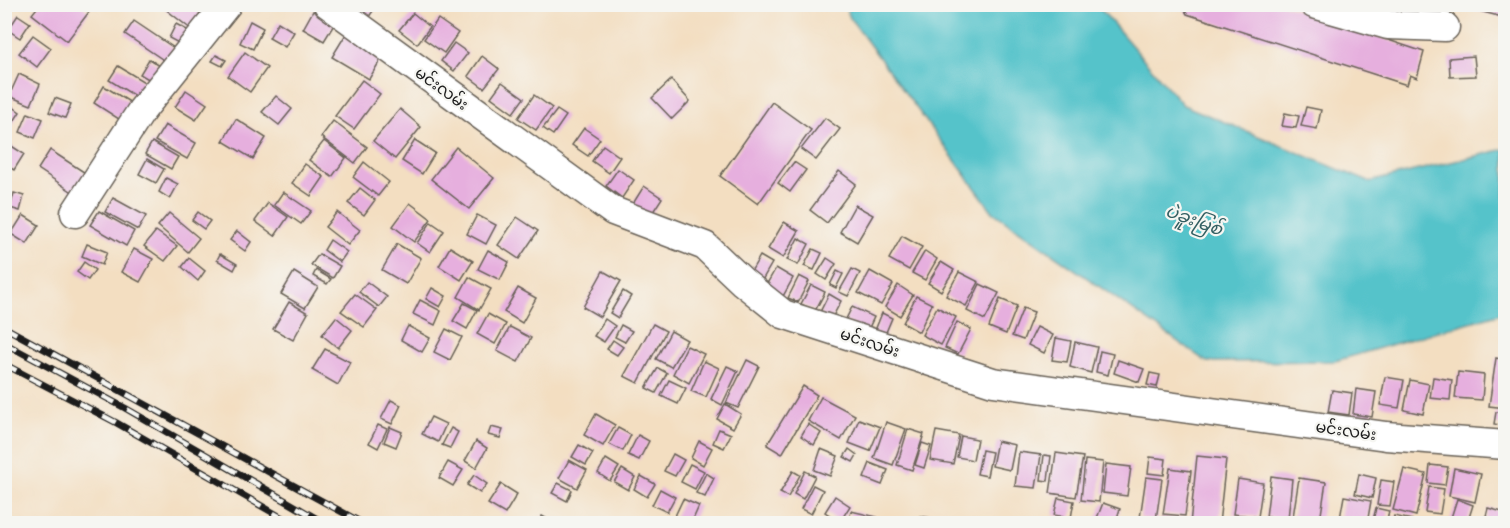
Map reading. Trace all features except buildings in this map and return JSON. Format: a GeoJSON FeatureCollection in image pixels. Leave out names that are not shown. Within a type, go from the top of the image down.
{"type":"FeatureCollection","features":[{"type":"Feature","properties":{"kind":"street"},"geometry":{"type":"LineString","coordinates":[[75,213],[142,110],[227,4]]}},
{"type":"Feature","properties":{"kind":"street","name":"မင်းလမ်း"},"geometry":{"type":"LineString","coordinates":[[328,4],[613,211],[705,246],[743,282],[783,314],[993,382],[1386,436],[1506,445]]}},
{"type":"Feature","properties":{"kind":"street"},"geometry":{"type":"LineString","coordinates":[[1314,4],[1388,25],[1445,27]]}},
{"type":"Feature","properties":{"kind":"water","name":"ပဲခူးမြစ်"},"geometry":{"type":"Polygon","coordinates":[[[845,5],[1097,5],[1183,105],[1369,182],[1505,149],[1505,312],[1335,361],[1207,362],[993,212],[850,18],[845,5]]]}},
{"type":"Feature","properties":{"kind":"railway"},"geometry":{"type":"LineString","coordinates":[[4,327],[364,524]]}},
{"type":"Feature","properties":{"kind":"railway"},"geometry":{"type":"LineString","coordinates":[[4,343],[125,408],[326,524]]}},
{"type":"Feature","properties":{"kind":"railway"},"geometry":{"type":"LineString","coordinates":[[4,364],[115,422],[293,524]]}}]}
